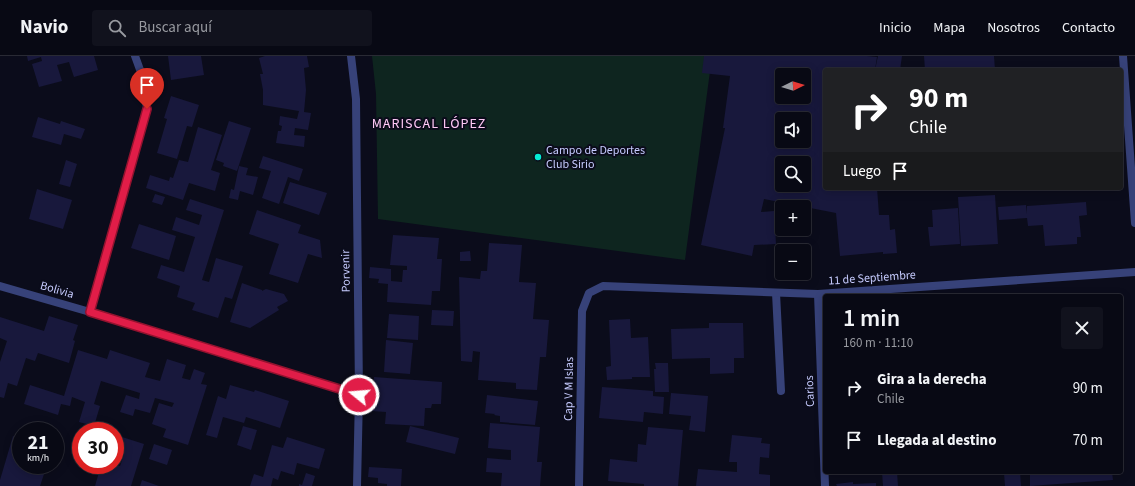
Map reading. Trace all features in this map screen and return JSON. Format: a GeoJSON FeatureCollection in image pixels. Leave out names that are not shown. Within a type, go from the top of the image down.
{"type":"FeatureCollection","features":[{"type":"Feature","properties":{"kind":"street"},"geometry":{"type":"LineString","coordinates":[[90,312],[147,109],[143,78],[135,56]]}},
{"type":"Feature","properties":{"kind":"street","name":"Porvenir"},"geometry":{"type":"LineString","coordinates":[[351,56],[356,99],[359,395],[358,486]]}},
{"type":"Feature","properties":{"kind":"street"},"geometry":{"type":"LineString","coordinates":[[1123,56],[1135,223]]}},
{"type":"Feature","properties":{"kind":"street","name":"11 de Septiembre"},"geometry":{"type":"LineString","coordinates":[[588,293],[603,286],[818,294],[1135,272]]}},
{"type":"Feature","properties":{"kind":"street","name":"Bolivia"},"geometry":{"type":"LineString","coordinates":[[0,286],[90,312],[359,395]]}},
{"type":"Feature","properties":{"kind":"street"},"geometry":{"type":"LineString","coordinates":[[776,292],[781,391]]}},
{"type":"Feature","properties":{"kind":"street","name":"Cap V M Islas"},"geometry":{"type":"LineString","coordinates":[[579,486],[582,311],[588,293]]}},
{"type":"Feature","properties":{"kind":"street","name":"Carios"},"geometry":{"type":"LineString","coordinates":[[818,294],[823,431]]}},
{"type":"Feature","properties":{"kind":"street","name":"Carios"},"geometry":{"type":"LineString","coordinates":[[825,474],[825,486]]}},
{"type":"Feature","properties":{"kind":"green space","name":"Campo de Deportes Club Sirio"},"geometry":{"type":"Polygon","coordinates":[[[372,56],[712,56],[685,260],[378,219],[376,94],[372,56]]]}},
{"type":"Feature","properties":{"kind":"building"},"geometry":{"type":"Polygon","coordinates":[[[27,56],[94,56],[98,70],[74,77],[69,62],[57,65],[62,81],[39,87],[32,64],[42,61],[41,57],[28,61],[27,56]]]}},
{"type":"Feature","properties":{"kind":"building"},"geometry":{"type":"Polygon","coordinates":[[[168,56],[201,56],[204,75],[171,80],[168,56]]]}},
{"type":"Feature","properties":{"kind":"building"},"geometry":{"type":"Polygon","coordinates":[[[265,56],[307,56],[309,67],[304,68],[306,90],[304,112],[311,113],[308,130],[295,128],[294,135],[305,136],[304,147],[276,143],[278,131],[281,131],[282,126],[279,125],[280,116],[297,119],[299,111],[263,105],[263,90],[260,74],[263,74],[259,58],[265,56]]]}},
{"type":"Feature","properties":{"kind":"building"},"geometry":{"type":"Polygon","coordinates":[[[704,56],[877,57],[875,68],[823,68],[823,190],[877,190],[879,215],[889,215],[890,230],[895,229],[897,253],[883,254],[883,252],[840,256],[836,213],[811,208],[811,200],[775,201],[764,199],[761,212],[774,211],[776,244],[754,245],[752,256],[701,245],[725,128],[723,128],[730,76],[702,73],[704,56]]]}},
{"type":"Feature","properties":{"kind":"building"},"geometry":{"type":"Polygon","coordinates":[[[878,56],[902,56],[900,68],[875,68],[878,56]]]}},
{"type":"Feature","properties":{"kind":"building"},"geometry":{"type":"Polygon","coordinates":[[[924,56],[994,56],[995,68],[925,68],[924,56]]]}},
{"type":"Feature","properties":{"kind":"building"},"geometry":{"type":"Polygon","coordinates":[[[171,96],[199,105],[192,127],[187,126],[177,159],[157,153],[167,119],[164,118],[171,96]]]}},
{"type":"Feature","properties":{"kind":"building"},"geometry":{"type":"Polygon","coordinates":[[[38,117],[60,124],[61,121],[85,129],[81,139],[64,134],[61,145],[32,137],[38,117]]]}},
{"type":"Feature","properties":{"kind":"building"},"geometry":{"type":"Polygon","coordinates":[[[229,121],[251,128],[237,171],[223,166],[224,163],[216,160],[229,121]]]}},
{"type":"Feature","properties":{"kind":"building"},"geometry":{"type":"Polygon","coordinates":[[[198,127],[222,135],[211,170],[220,173],[215,191],[189,183],[183,200],[146,188],[150,175],[169,181],[170,177],[173,178],[179,160],[188,162],[198,127]]]}},
{"type":"Feature","properties":{"kind":"building"},"geometry":{"type":"Polygon","coordinates":[[[263,156],[303,169],[299,181],[288,177],[279,204],[262,198],[271,171],[259,168],[263,156]]]}},
{"type":"Feature","properties":{"kind":"building"},"geometry":{"type":"Polygon","coordinates":[[[66,160],[77,164],[70,187],[59,184],[66,160]]]}},
{"type":"Feature","properties":{"kind":"building"},"geometry":{"type":"Polygon","coordinates":[[[239,166],[248,168],[246,175],[258,177],[253,195],[240,191],[238,200],[229,198],[231,189],[234,190],[239,166]]]}},
{"type":"Feature","properties":{"kind":"building"},"geometry":{"type":"Polygon","coordinates":[[[290,182],[327,193],[319,215],[283,203],[290,182]]]}},
{"type":"Feature","properties":{"kind":"building"},"geometry":{"type":"Polygon","coordinates":[[[37,189],[72,200],[63,229],[29,219],[37,189]]]}},
{"type":"Feature","properties":{"kind":"building"},"geometry":{"type":"Polygon","coordinates":[[[155,194],[165,197],[162,205],[152,202],[155,194]]]}},
{"type":"Feature","properties":{"kind":"building"},"geometry":{"type":"Polygon","coordinates":[[[995,195],[998,244],[961,246],[958,197],[995,195]]]}},
{"type":"Feature","properties":{"kind":"building"},"geometry":{"type":"Polygon","coordinates":[[[190,199],[224,210],[202,280],[209,282],[216,258],[243,266],[232,299],[225,297],[218,318],[192,310],[195,303],[177,297],[180,286],[157,278],[161,265],[184,272],[195,237],[172,230],[176,217],[199,225],[202,215],[186,210],[190,199]]]}},
{"type":"Feature","properties":{"kind":"building"},"geometry":{"type":"Polygon","coordinates":[[[1086,202],[1087,215],[1079,216],[1081,237],[1077,237],[1077,244],[1045,246],[1043,225],[1028,226],[1027,218],[999,220],[998,207],[1026,205],[1027,214],[1027,206],[1086,202]]]}},
{"type":"Feature","properties":{"kind":"building"},"geometry":{"type":"Polygon","coordinates":[[[958,208],[960,244],[930,246],[928,227],[933,227],[932,210],[958,208]]]}},
{"type":"Feature","properties":{"kind":"building"},"geometry":{"type":"Polygon","coordinates":[[[257,210],[301,225],[298,233],[320,240],[322,258],[308,254],[298,283],[269,274],[279,244],[249,234],[257,210]]]}},
{"type":"Feature","properties":{"kind":"building"},"geometry":{"type":"Polygon","coordinates":[[[139,224],[176,236],[169,260],[131,248],[139,224]]]}},
{"type":"Feature","properties":{"kind":"building"},"geometry":{"type":"Polygon","coordinates":[[[393,235],[439,238],[437,259],[442,259],[440,291],[432,291],[431,305],[387,302],[388,284],[378,283],[379,279],[369,278],[370,267],[391,269],[391,281],[402,282],[403,270],[407,270],[407,266],[390,265],[393,235]]]}},
{"type":"Feature","properties":{"kind":"building"},"geometry":{"type":"Polygon","coordinates":[[[489,243],[522,245],[519,282],[536,283],[533,319],[549,320],[546,357],[540,357],[537,390],[516,389],[516,383],[478,380],[480,352],[473,351],[472,362],[461,361],[459,277],[480,279],[481,271],[487,271],[489,243]]]}},
{"type":"Feature","properties":{"kind":"building"},"geometry":{"type":"Polygon","coordinates":[[[470,251],[471,261],[460,261],[460,252],[470,251]]]}},
{"type":"Feature","properties":{"kind":"building"},"geometry":{"type":"Polygon","coordinates":[[[242,283],[262,291],[266,289],[284,294],[288,301],[277,307],[279,310],[250,328],[230,322],[242,283]]]}},
{"type":"Feature","properties":{"kind":"building"},"geometry":{"type":"Polygon","coordinates":[[[432,310],[454,311],[453,326],[431,325],[432,310]]]}},
{"type":"Feature","properties":{"kind":"building"},"geometry":{"type":"Polygon","coordinates":[[[389,314],[419,316],[418,340],[387,338],[389,314]]]}},
{"type":"Feature","properties":{"kind":"building"},"geometry":{"type":"Polygon","coordinates":[[[49,316],[78,325],[73,340],[75,341],[69,363],[38,353],[35,361],[26,358],[17,386],[8,383],[4,398],[0,397],[0,362],[7,341],[0,338],[0,317],[44,331],[49,316]]]}},
{"type":"Feature","properties":{"kind":"building"},"geometry":{"type":"Polygon","coordinates":[[[630,319],[631,338],[648,337],[650,377],[632,377],[632,379],[607,380],[606,367],[611,366],[609,320],[630,319]]]}},
{"type":"Feature","properties":{"kind":"building"},"geometry":{"type":"Polygon","coordinates":[[[709,323],[743,323],[744,358],[734,358],[734,373],[710,374],[710,358],[672,359],[671,329],[709,328],[709,323]]]}},
{"type":"Feature","properties":{"kind":"building"},"geometry":{"type":"Polygon","coordinates":[[[386,340],[413,343],[410,374],[384,372],[386,340]]]}},
{"type":"Feature","properties":{"kind":"building"},"geometry":{"type":"Polygon","coordinates":[[[78,350],[107,359],[110,350],[150,363],[145,377],[160,381],[167,359],[186,365],[182,378],[190,380],[194,369],[205,373],[201,384],[207,385],[188,445],[163,437],[166,429],[152,424],[159,403],[172,407],[174,403],[155,398],[150,413],[135,409],[133,416],[120,412],[126,395],[139,399],[140,393],[101,381],[94,404],[100,406],[95,422],[79,422],[85,402],[72,397],[70,406],[61,404],[58,415],[24,404],[30,385],[64,396],[78,350]]]}},
{"type":"Feature","properties":{"kind":"building"},"geometry":{"type":"Polygon","coordinates":[[[655,363],[668,363],[669,392],[655,392],[655,363]]]}},
{"type":"Feature","properties":{"kind":"building"},"geometry":{"type":"Polygon","coordinates":[[[374,377],[442,382],[441,404],[432,404],[431,408],[425,408],[424,426],[385,424],[386,412],[372,411],[374,377]]]}},
{"type":"Feature","properties":{"kind":"building"},"geometry":{"type":"Polygon","coordinates":[[[230,385],[254,392],[255,390],[289,401],[280,428],[246,417],[244,423],[223,417],[217,438],[206,435],[218,396],[226,399],[230,385]]]}},
{"type":"Feature","properties":{"kind":"building"},"geometry":{"type":"Polygon","coordinates":[[[602,387],[653,391],[653,396],[664,397],[663,414],[644,412],[643,422],[599,418],[602,387]]]}},
{"type":"Feature","properties":{"kind":"building"},"geometry":{"type":"Polygon","coordinates":[[[671,393],[708,396],[705,432],[689,430],[691,416],[669,414],[671,393]]]}},
{"type":"Feature","properties":{"kind":"building"},"geometry":{"type":"Polygon","coordinates":[[[487,395],[538,401],[535,425],[500,422],[500,416],[485,413],[487,395]]]}},
{"type":"Feature","properties":{"kind":"building"},"geometry":{"type":"Polygon","coordinates":[[[490,423],[540,427],[537,462],[542,462],[540,486],[501,486],[502,473],[486,472],[487,458],[511,460],[511,450],[488,448],[490,423]]]}},
{"type":"Feature","properties":{"kind":"building"},"geometry":{"type":"Polygon","coordinates":[[[243,426],[257,430],[251,450],[237,445],[243,426]]]}},
{"type":"Feature","properties":{"kind":"building"},"geometry":{"type":"Polygon","coordinates":[[[410,426],[459,438],[455,454],[406,442],[410,426]]]}},
{"type":"Feature","properties":{"kind":"building"},"geometry":{"type":"Polygon","coordinates":[[[648,427],[683,430],[678,486],[644,486],[644,484],[608,481],[610,459],[637,462],[638,444],[646,445],[648,427]]]}},
{"type":"Feature","properties":{"kind":"building"},"geometry":{"type":"Polygon","coordinates":[[[732,435],[762,438],[761,443],[770,444],[769,458],[760,457],[759,474],[770,475],[770,486],[696,486],[698,469],[737,472],[737,462],[729,462],[732,435]]]}},
{"type":"Feature","properties":{"kind":"building"},"geometry":{"type":"Polygon","coordinates":[[[287,437],[325,449],[319,469],[297,463],[294,475],[281,471],[278,480],[273,478],[271,486],[250,486],[254,474],[263,477],[272,445],[283,448],[287,437]]]}},
{"type":"Feature","properties":{"kind":"building"},"geometry":{"type":"Polygon","coordinates":[[[124,438],[144,444],[131,486],[95,486],[98,474],[124,474],[124,438]]]}},
{"type":"Feature","properties":{"kind":"building"},"geometry":{"type":"Polygon","coordinates":[[[12,439],[12,474],[44,474],[40,486],[0,486],[0,480],[12,439]]]}},
{"type":"Feature","properties":{"kind":"building"},"geometry":{"type":"Polygon","coordinates":[[[154,444],[172,450],[167,465],[149,459],[154,444]]]}},
{"type":"Feature","properties":{"kind":"building"},"geometry":{"type":"Polygon","coordinates":[[[369,467],[402,469],[401,486],[387,486],[387,484],[378,483],[378,478],[368,477],[369,467]]]}},
{"type":"Feature","properties":{"kind":"building"},"geometry":{"type":"Polygon","coordinates":[[[306,473],[315,476],[312,486],[299,486],[299,484],[302,485],[306,473]]]}},
{"type":"Feature","properties":{"kind":"building"},"geometry":{"type":"Polygon","coordinates":[[[882,474],[897,474],[898,486],[883,486],[882,474]]]}},
{"type":"Feature","properties":{"kind":"building"},"geometry":{"type":"Polygon","coordinates":[[[1004,474],[1020,474],[1021,486],[1005,486],[1004,474]]]}},
{"type":"Feature","properties":{"kind":"building"},"geometry":{"type":"Polygon","coordinates":[[[1030,474],[1112,474],[1113,480],[1030,486],[1030,474]]]}},
{"type":"Feature","properties":{"kind":"building"},"geometry":{"type":"Polygon","coordinates":[[[142,480],[159,486],[140,486],[142,480]]]}},
{"type":"Feature","properties":{"kind":"building"},"geometry":{"type":"Polygon","coordinates":[[[853,482],[853,484],[876,483],[876,486],[837,486],[836,484],[853,482]]]}},
{"type":"Feature","properties":{"kind":"place","name":"Campo de Deportes Club Sirio"},"geometry":{"type":"Point","coordinates":[538,157]}},
{"type":"Feature","properties":{"kind":"district","name":"MARISCAL LÓPEZ"},"geometry":{"type":"Point","coordinates":[429,124]}},
{"type":"Feature","properties":{"kind":"route"},"geometry":{"type":"LineString","coordinates":[[147,109],[90,312],[359,395]]}}]}
